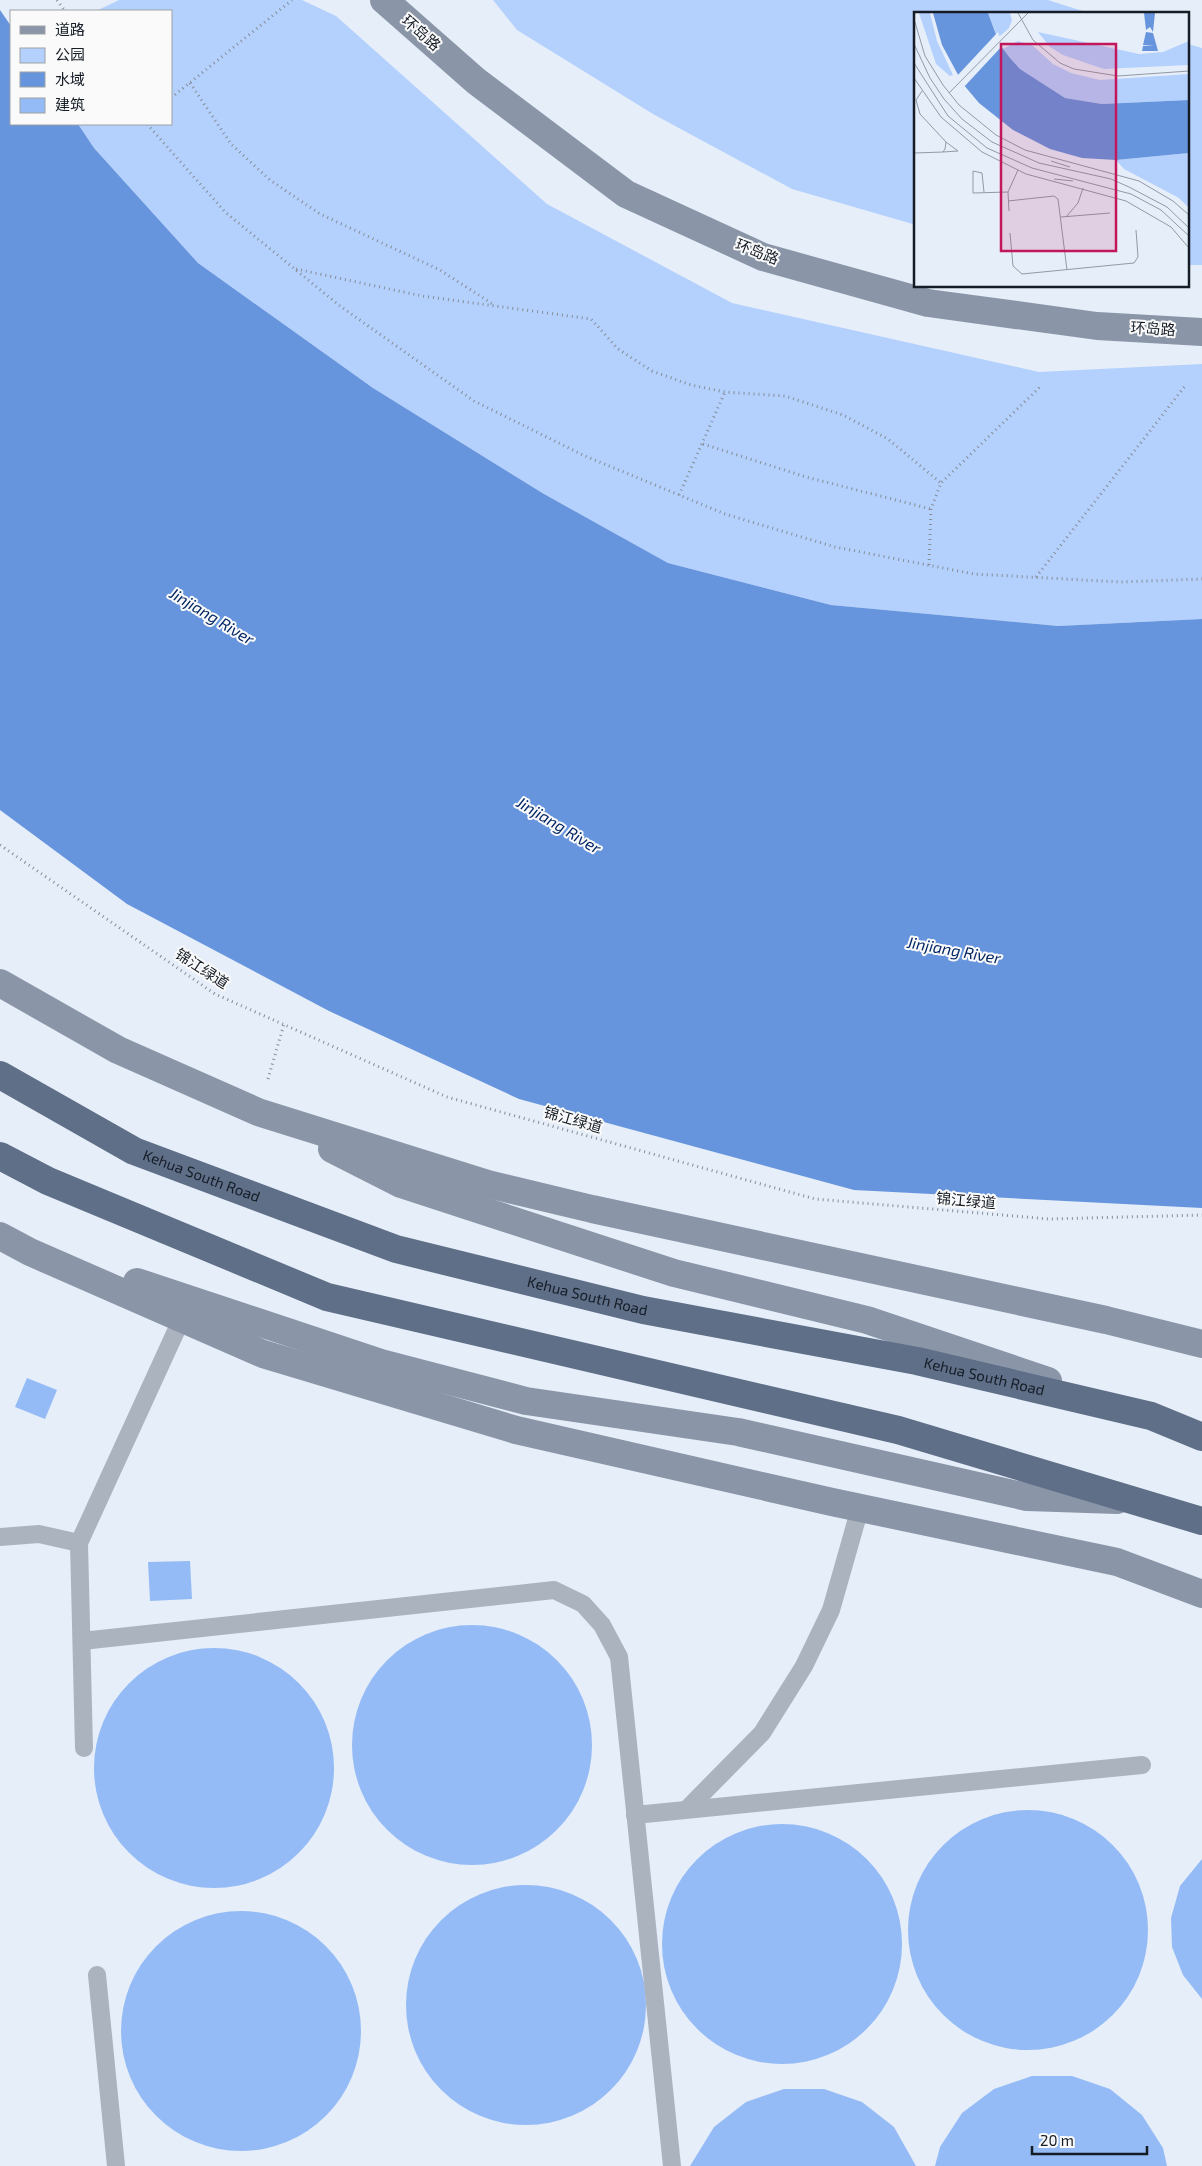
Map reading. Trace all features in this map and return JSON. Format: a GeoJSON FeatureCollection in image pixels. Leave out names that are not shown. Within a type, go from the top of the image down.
{"type":"FeatureCollection","features":[{"type":"Feature","properties":{"kind":"highway","name":"Kehua South Road"},"geometry":{"type":"LineString","coordinates":[[0,1075],[134,1151],[396,1249],[643,1310],[917,1361],[1151,1416],[1202,1437]]}},
{"type":"Feature","properties":{"kind":"highway"},"geometry":{"type":"LineString","coordinates":[[0,1156],[48,1181],[327,1297],[898,1430],[1202,1521]]}},
{"type":"Feature","properties":{"kind":"main road","name":"环岛路"},"geometry":{"type":"LineString","coordinates":[[384,0],[476,81],[626,194],[763,257],[928,304],[1097,326],[1202,332]]}},
{"type":"Feature","properties":{"kind":"main road"},"geometry":{"type":"LineString","coordinates":[[0,983],[118,1050],[258,1112],[402,1184],[674,1273],[867,1320],[1151,1416]]}},
{"type":"Feature","properties":{"kind":"main road"},"geometry":{"type":"LineString","coordinates":[[258,1112],[498,1186],[592,1209],[1096,1318],[1202,1344]]}},
{"type":"Feature","properties":{"kind":"main road"},"geometry":{"type":"LineString","coordinates":[[0,1236],[30,1252],[263,1354],[516,1430],[860,1508],[1117,1562],[1202,1594]]}},
{"type":"Feature","properties":{"kind":"main road"},"geometry":{"type":"LineString","coordinates":[[30,1252],[142,1283],[381,1363],[526,1402],[738,1432],[1027,1497],[1136,1500]]}},
{"type":"Feature","properties":{"kind":"lane"},"geometry":{"type":"LineString","coordinates":[[84,1748],[79,1543],[182,1318]]}},
{"type":"Feature","properties":{"kind":"lane"},"geometry":{"type":"LineString","coordinates":[[687,1809],[762,1733],[804,1666],[831,1610],[860,1508]]}},
{"type":"Feature","properties":{"kind":"lane"},"geometry":{"type":"LineString","coordinates":[[0,1537],[39,1534],[79,1543]]}},
{"type":"Feature","properties":{"kind":"lane"},"geometry":{"type":"LineString","coordinates":[[82,1641],[554,1590],[583,1604],[602,1625],[618,1658],[672,2166]]}},
{"type":"Feature","properties":{"kind":"lane"},"geometry":{"type":"LineString","coordinates":[[635,1814],[1142,1765]]}},
{"type":"Feature","properties":{"kind":"lane"},"geometry":{"type":"LineString","coordinates":[[97,1975],[116,2166]]}},
{"type":"Feature","properties":{"kind":"path"},"geometry":{"type":"LineString","coordinates":[[172,97],[292,0]]}},
{"type":"Feature","properties":{"kind":"path"},"geometry":{"type":"LineString","coordinates":[[190,83],[231,144],[270,180],[320,214],[440,270],[496,307]]}},
{"type":"Feature","properties":{"kind":"path"},"geometry":{"type":"LineString","coordinates":[[148,125],[225,212],[340,306],[474,400],[585,456],[725,514],[834,547],[974,574],[1120,582],[1202,579]]}},
{"type":"Feature","properties":{"kind":"path"},"geometry":{"type":"LineString","coordinates":[[294,268],[422,296],[591,319],[618,349],[652,371],[692,385],[725,392],[785,396],[843,414],[888,440],[941,483]]}},
{"type":"Feature","properties":{"kind":"path"},"geometry":{"type":"LineString","coordinates":[[929,565],[931,509],[941,483],[1042,385]]}},
{"type":"Feature","properties":{"kind":"path"},"geometry":{"type":"LineString","coordinates":[[1036,577],[1185,386]]}},
{"type":"Feature","properties":{"kind":"path"},"geometry":{"type":"LineString","coordinates":[[679,495],[725,392]]}},
{"type":"Feature","properties":{"kind":"path"},"geometry":{"type":"LineString","coordinates":[[702,444],[806,477],[931,509]]}},
{"type":"Feature","properties":{"kind":"path","name":"锦江绿道"},"geometry":{"type":"LineString","coordinates":[[0,845],[215,994],[447,1097],[815,1199],[1049,1219],[1202,1215]]}},
{"type":"Feature","properties":{"kind":"path"},"geometry":{"type":"LineString","coordinates":[[258,1112],[284,1024]]}},
{"type":"Feature","properties":{"kind":"green space"},"geometry":{"type":"Polygon","coordinates":[[[119,0],[302,0],[336,16],[547,204],[732,303],[1039,372],[1202,364],[1202,619],[1058,626],[831,605],[668,563],[544,494],[373,388],[198,263],[94,148],[79,125],[172,125],[172,10],[98,10],[119,0]]]}},
{"type":"Feature","properties":{"kind":"green space"},"geometry":{"type":"Polygon","coordinates":[[[493,0],[1048,0],[1086,12],[914,12],[914,224],[792,189],[653,114],[517,30],[493,0]]]}},
{"type":"Feature","properties":{"kind":"green space"},"geometry":{"type":"Polygon","coordinates":[[[1190,45],[1202,48],[1202,265],[1190,265],[1190,45]]]}},
{"type":"Feature","properties":{"kind":"water","name":"Jinjiang River"},"geometry":{"type":"Polygon","coordinates":[[[0,10],[10,25],[10,125],[79,125],[94,148],[198,263],[373,388],[544,494],[668,563],[831,605],[1058,626],[1202,619],[1202,1208],[854,1190],[519,1099],[329,1011],[127,904],[0,810],[0,10]]]}},
{"type":"Feature","properties":{"kind":"building"},"geometry":{"type":"Polygon","coordinates":[[[27,1378],[57,1390],[45,1419],[15,1407],[27,1378]]]}},
{"type":"Feature","properties":{"kind":"building"},"geometry":{"type":"Polygon","coordinates":[[[190,1561],[192,1599],[150,1601],[148,1562],[190,1561]]]}},
{"type":"Feature","properties":{"kind":"building"},"geometry":{"type":"Polygon","coordinates":[[[472,1625],[495,1627],[518,1634],[539,1645],[557,1660],[572,1678],[583,1699],[590,1722],[592,1745],[590,1768],[583,1791],[572,1812],[557,1830],[539,1845],[518,1856],[495,1863],[472,1865],[449,1863],[426,1856],[405,1845],[387,1830],[372,1812],[361,1791],[354,1768],[352,1745],[354,1722],[361,1699],[372,1678],[387,1660],[405,1645],[426,1634],[449,1627],[472,1625]]]}},
{"type":"Feature","properties":{"kind":"building"},"geometry":{"type":"Polygon","coordinates":[[[214,1648],[237,1650],[260,1657],[281,1668],[299,1683],[314,1701],[325,1722],[332,1745],[334,1768],[332,1791],[325,1814],[314,1835],[299,1853],[281,1868],[260,1879],[237,1886],[214,1888],[191,1886],[168,1879],[147,1868],[129,1853],[114,1835],[103,1814],[96,1791],[94,1768],[96,1745],[103,1722],[114,1701],[129,1683],[147,1668],[168,1657],[191,1650],[214,1648]]]}},
{"type":"Feature","properties":{"kind":"building"},"geometry":{"type":"Polygon","coordinates":[[[1028,1810],[1051,1812],[1074,1819],[1095,1830],[1113,1845],[1128,1863],[1139,1884],[1146,1907],[1148,1930],[1146,1953],[1139,1976],[1128,1997],[1113,2015],[1095,2030],[1074,2041],[1051,2048],[1028,2050],[1005,2048],[982,2041],[961,2030],[943,2015],[928,1997],[917,1976],[910,1953],[908,1930],[910,1907],[917,1884],[928,1863],[943,1845],[961,1830],[982,1819],[1005,1812],[1028,1810]]]}},
{"type":"Feature","properties":{"kind":"building"},"geometry":{"type":"Polygon","coordinates":[[[782,1824],[805,1826],[828,1833],[849,1844],[867,1859],[882,1877],[893,1898],[900,1921],[902,1944],[900,1967],[893,1990],[882,2011],[867,2029],[849,2044],[828,2055],[805,2062],[782,2064],[759,2062],[736,2055],[715,2044],[697,2029],[682,2011],[671,1990],[664,1967],[662,1944],[664,1921],[671,1898],[682,1877],[697,1859],[715,1844],[736,1833],[759,1826],[782,1824]]]}},
{"type":"Feature","properties":{"kind":"building"},"geometry":{"type":"Polygon","coordinates":[[[1202,1859],[1202,1999],[1183,1975],[1172,1947],[1171,1918],[1180,1886],[1202,1859]]]}},
{"type":"Feature","properties":{"kind":"building"},"geometry":{"type":"Polygon","coordinates":[[[526,1885],[549,1887],[572,1894],[593,1905],[611,1920],[626,1938],[637,1959],[644,1982],[646,2005],[644,2028],[637,2051],[626,2072],[611,2090],[593,2105],[572,2116],[549,2123],[526,2125],[503,2123],[480,2116],[459,2105],[441,2090],[426,2072],[415,2051],[408,2028],[406,2005],[408,1982],[415,1959],[426,1938],[441,1920],[459,1905],[480,1894],[503,1887],[526,1885]]]}},
{"type":"Feature","properties":{"kind":"building"},"geometry":{"type":"Polygon","coordinates":[[[241,1911],[264,1913],[287,1920],[308,1931],[326,1946],[341,1964],[352,1985],[359,2008],[361,2031],[359,2054],[352,2077],[341,2098],[326,2116],[308,2131],[287,2142],[264,2149],[241,2151],[218,2149],[195,2142],[174,2131],[156,2116],[141,2098],[130,2077],[123,2054],[121,2031],[123,2008],[130,1985],[141,1964],[156,1946],[174,1931],[195,1920],[218,1913],[241,1911]]]}},
{"type":"Feature","properties":{"kind":"building"},"geometry":{"type":"Polygon","coordinates":[[[1032,2076],[1072,2076],[1110,2089],[1142,2115],[1163,2148],[1167,2166],[935,2166],[940,2147],[962,2113],[994,2089],[1032,2076]]]}},
{"type":"Feature","properties":{"kind":"building"},"geometry":{"type":"Polygon","coordinates":[[[784,2089],[824,2089],[862,2102],[894,2127],[916,2166],[690,2166],[714,2127],[746,2102],[784,2089]]]}}]}
